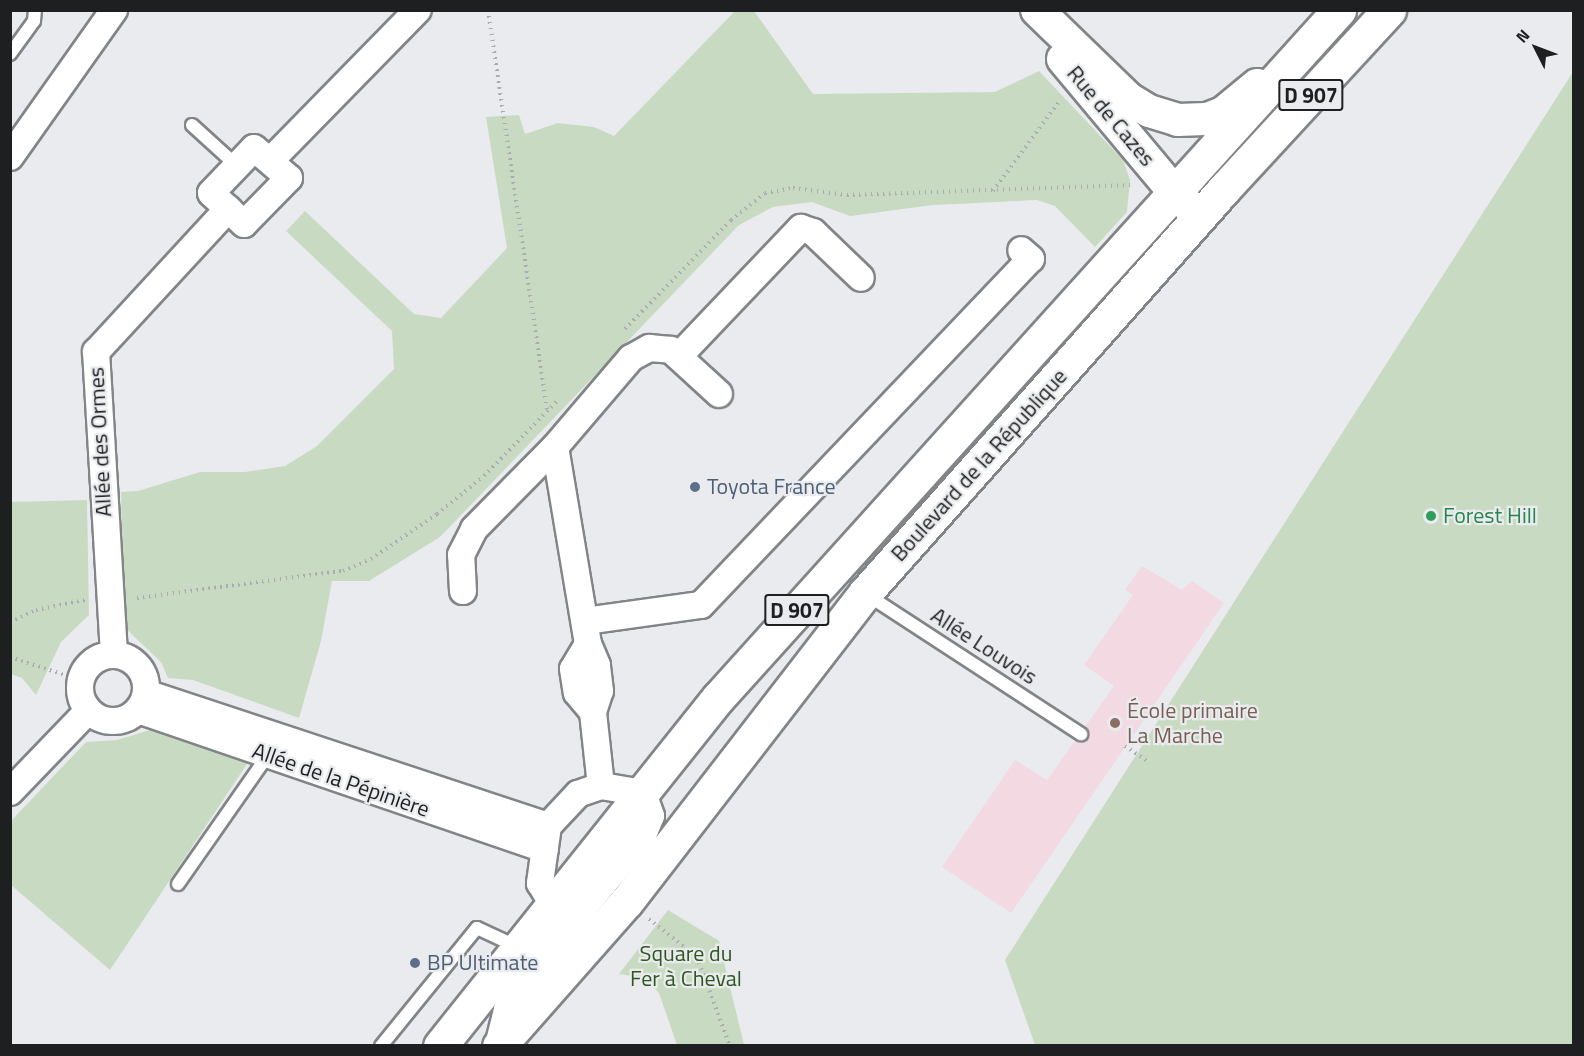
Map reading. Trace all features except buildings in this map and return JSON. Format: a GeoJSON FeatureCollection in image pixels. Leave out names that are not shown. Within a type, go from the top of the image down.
{"type":"FeatureCollection","features":[{"type":"Feature","properties":{"kind":"main road","name":"Boulevard de la République"},"geometry":{"type":"LineString","coordinates":[[499,1046],[573,922],[643,793],[734,681],[1339,10]]}},
{"type":"Feature","properties":{"kind":"main road","name":"Boulevard de la République"},"geometry":{"type":"LineString","coordinates":[[440,1046],[519,947],[573,922],[627,901],[865,593],[1233,179],[1389,10]]}},
{"type":"Feature","properties":{"kind":"street"},"geometry":{"type":"LineString","coordinates":[[10,157],[114,10]]}},
{"type":"Feature","properties":{"kind":"street"},"geometry":{"type":"LineString","coordinates":[[270,161],[418,10]]}},
{"type":"Feature","properties":{"kind":"street","name":"Rue de Cazes"},"geometry":{"type":"LineString","coordinates":[[1028,10],[1090,92],[1175,193],[1200,216]]}},
{"type":"Feature","properties":{"kind":"street","name":"Rue de Cazes"},"geometry":{"type":"LineString","coordinates":[[1037,10],[1129,99],[1149,111],[1178,120],[1207,119],[1223,113],[1307,45]]}},
{"type":"Feature","properties":{"kind":"street"},"geometry":{"type":"LineString","coordinates":[[1178,120],[1224,138],[1233,179]]}},
{"type":"Feature","properties":{"kind":"street"},"geometry":{"type":"LineString","coordinates":[[254,148],[270,161],[289,178],[244,224],[212,193],[254,148]]}},
{"type":"Feature","properties":{"kind":"street","name":"Allée des Ormes"},"geometry":{"type":"LineString","coordinates":[[114,654],[96,352],[228,209]]}},
{"type":"Feature","properties":{"kind":"street"},"geometry":{"type":"LineString","coordinates":[[678,356],[801,228],[813,232],[861,278]]}},
{"type":"Feature","properties":{"kind":"street"},"geometry":{"type":"LineString","coordinates":[[586,633],[701,605],[1031,260],[1021,250]]}},
{"type":"Feature","properties":{"kind":"street"},"geometry":{"type":"LineString","coordinates":[[463,591],[461,555],[474,529],[555,447],[632,358],[649,348],[671,350],[719,394]]}},
{"type":"Feature","properties":{"kind":"street"},"geometry":{"type":"LineString","coordinates":[[555,447],[586,633],[597,665],[600,691],[593,712],[601,786]]}},
{"type":"Feature","properties":{"kind":"street"},"geometry":{"type":"LineString","coordinates":[[114,654],[125,656],[142,671],[142,702],[114,722],[88,711],[79,691],[80,680],[93,661],[114,654]]}},
{"type":"Feature","properties":{"kind":"street","name":"Allée de la Pépinière"},"geometry":{"type":"LineString","coordinates":[[142,702],[546,838]]}},
{"type":"Feature","properties":{"kind":"street"},"geometry":{"type":"LineString","coordinates":[[10,792],[88,711]]}},
{"type":"Feature","properties":{"kind":"street"},"geometry":{"type":"LineString","coordinates":[[573,922],[540,883],[546,838],[578,794],[601,786],[643,793]]}},
{"type":"Feature","properties":{"kind":"lane"},"geometry":{"type":"LineString","coordinates":[[10,54],[34,21],[36,10]]}},
{"type":"Feature","properties":{"kind":"lane"},"geometry":{"type":"LineString","coordinates":[[192,125],[237,166]]}},
{"type":"Feature","properties":{"kind":"lane","name":"Allée Louvois"},"geometry":{"type":"LineString","coordinates":[[865,593],[1081,734]]}},
{"type":"Feature","properties":{"kind":"lane"},"geometry":{"type":"LineString","coordinates":[[178,884],[272,746]]}},
{"type":"Feature","properties":{"kind":"lane"},"geometry":{"type":"LineString","coordinates":[[381,1046],[477,928],[519,947]]}},
{"type":"Feature","properties":{"kind":"path"},"geometry":{"type":"LineString","coordinates":[[10,622],[36,610],[79,600],[154,597],[343,570],[371,559],[437,514],[484,476],[547,410],[488,10]]}},
{"type":"Feature","properties":{"kind":"path"},"geometry":{"type":"LineString","coordinates":[[1067,92],[992,191],[1138,184]]}},
{"type":"Feature","properties":{"kind":"path"},"geometry":{"type":"LineString","coordinates":[[10,657],[80,680]]}},
{"type":"Feature","properties":{"kind":"path"},"geometry":{"type":"LineString","coordinates":[[1125,746],[1147,761]]}},
{"type":"Feature","properties":{"kind":"path"},"geometry":{"type":"LineString","coordinates":[[627,901],[697,957],[730,1046]]}},
{"type":"Feature","properties":{"kind":"shaded area","name":"École primaire La Marche"},"geometry":{"type":"Polygon","coordinates":[[[1142,566],[1182,590],[1192,581],[1224,603],[1011,913],[942,867],[1015,760],[1047,780],[1114,686],[1084,665],[1133,595],[1125,590],[1142,566]]]}},
{"type":"Feature","properties":{"kind":"green space"},"geometry":{"type":"Polygon","coordinates":[[[735,11],[754,11],[813,94],[995,92],[1039,71],[1123,160],[1130,180],[1127,212],[1095,247],[1055,206],[1037,200],[933,205],[850,216],[812,202],[773,207],[739,225],[440,537],[369,581],[332,581],[321,641],[299,718],[193,680],[168,678],[161,662],[124,627],[121,492],[138,491],[200,472],[245,472],[285,466],[317,446],[394,369],[392,331],[286,231],[305,211],[414,314],[441,318],[507,248],[486,117],[519,115],[525,134],[558,123],[594,127],[614,136],[735,11]]]}},
{"type":"Feature","properties":{"kind":"green space","name":"Forest Hill"},"geometry":{"type":"Polygon","coordinates":[[[1573,72],[1573,1045],[1035,1045],[1005,960],[1573,72]]]}},
{"type":"Feature","properties":{"kind":"green space"},"geometry":{"type":"Polygon","coordinates":[[[87,500],[89,615],[61,642],[36,695],[22,678],[11,674],[11,502],[87,500]]]}},
{"type":"Feature","properties":{"kind":"green space"},"geometry":{"type":"Polygon","coordinates":[[[157,728],[244,752],[249,761],[110,970],[11,885],[10,822],[86,742],[117,740],[157,728]]]}},
{"type":"Feature","properties":{"kind":"green space","name":"Square du Fer à Cheval"},"geometry":{"type":"Polygon","coordinates":[[[668,910],[719,941],[744,1045],[677,1045],[659,993],[645,978],[619,974],[668,910]]]}},
{"type":"Feature","properties":{"kind":"place","name":"Toyota France"},"geometry":{"type":"Point","coordinates":[695,487]}},
{"type":"Feature","properties":{"kind":"place","name":"Forest Hill"},"geometry":{"type":"Point","coordinates":[1431,516]}},
{"type":"Feature","properties":{"kind":"place","name":"École primaire La Marche"},"geometry":{"type":"Point","coordinates":[1115,723]}},
{"type":"Feature","properties":{"kind":"place","name":"BP Ultimate"},"geometry":{"type":"Point","coordinates":[415,963]}}]}
